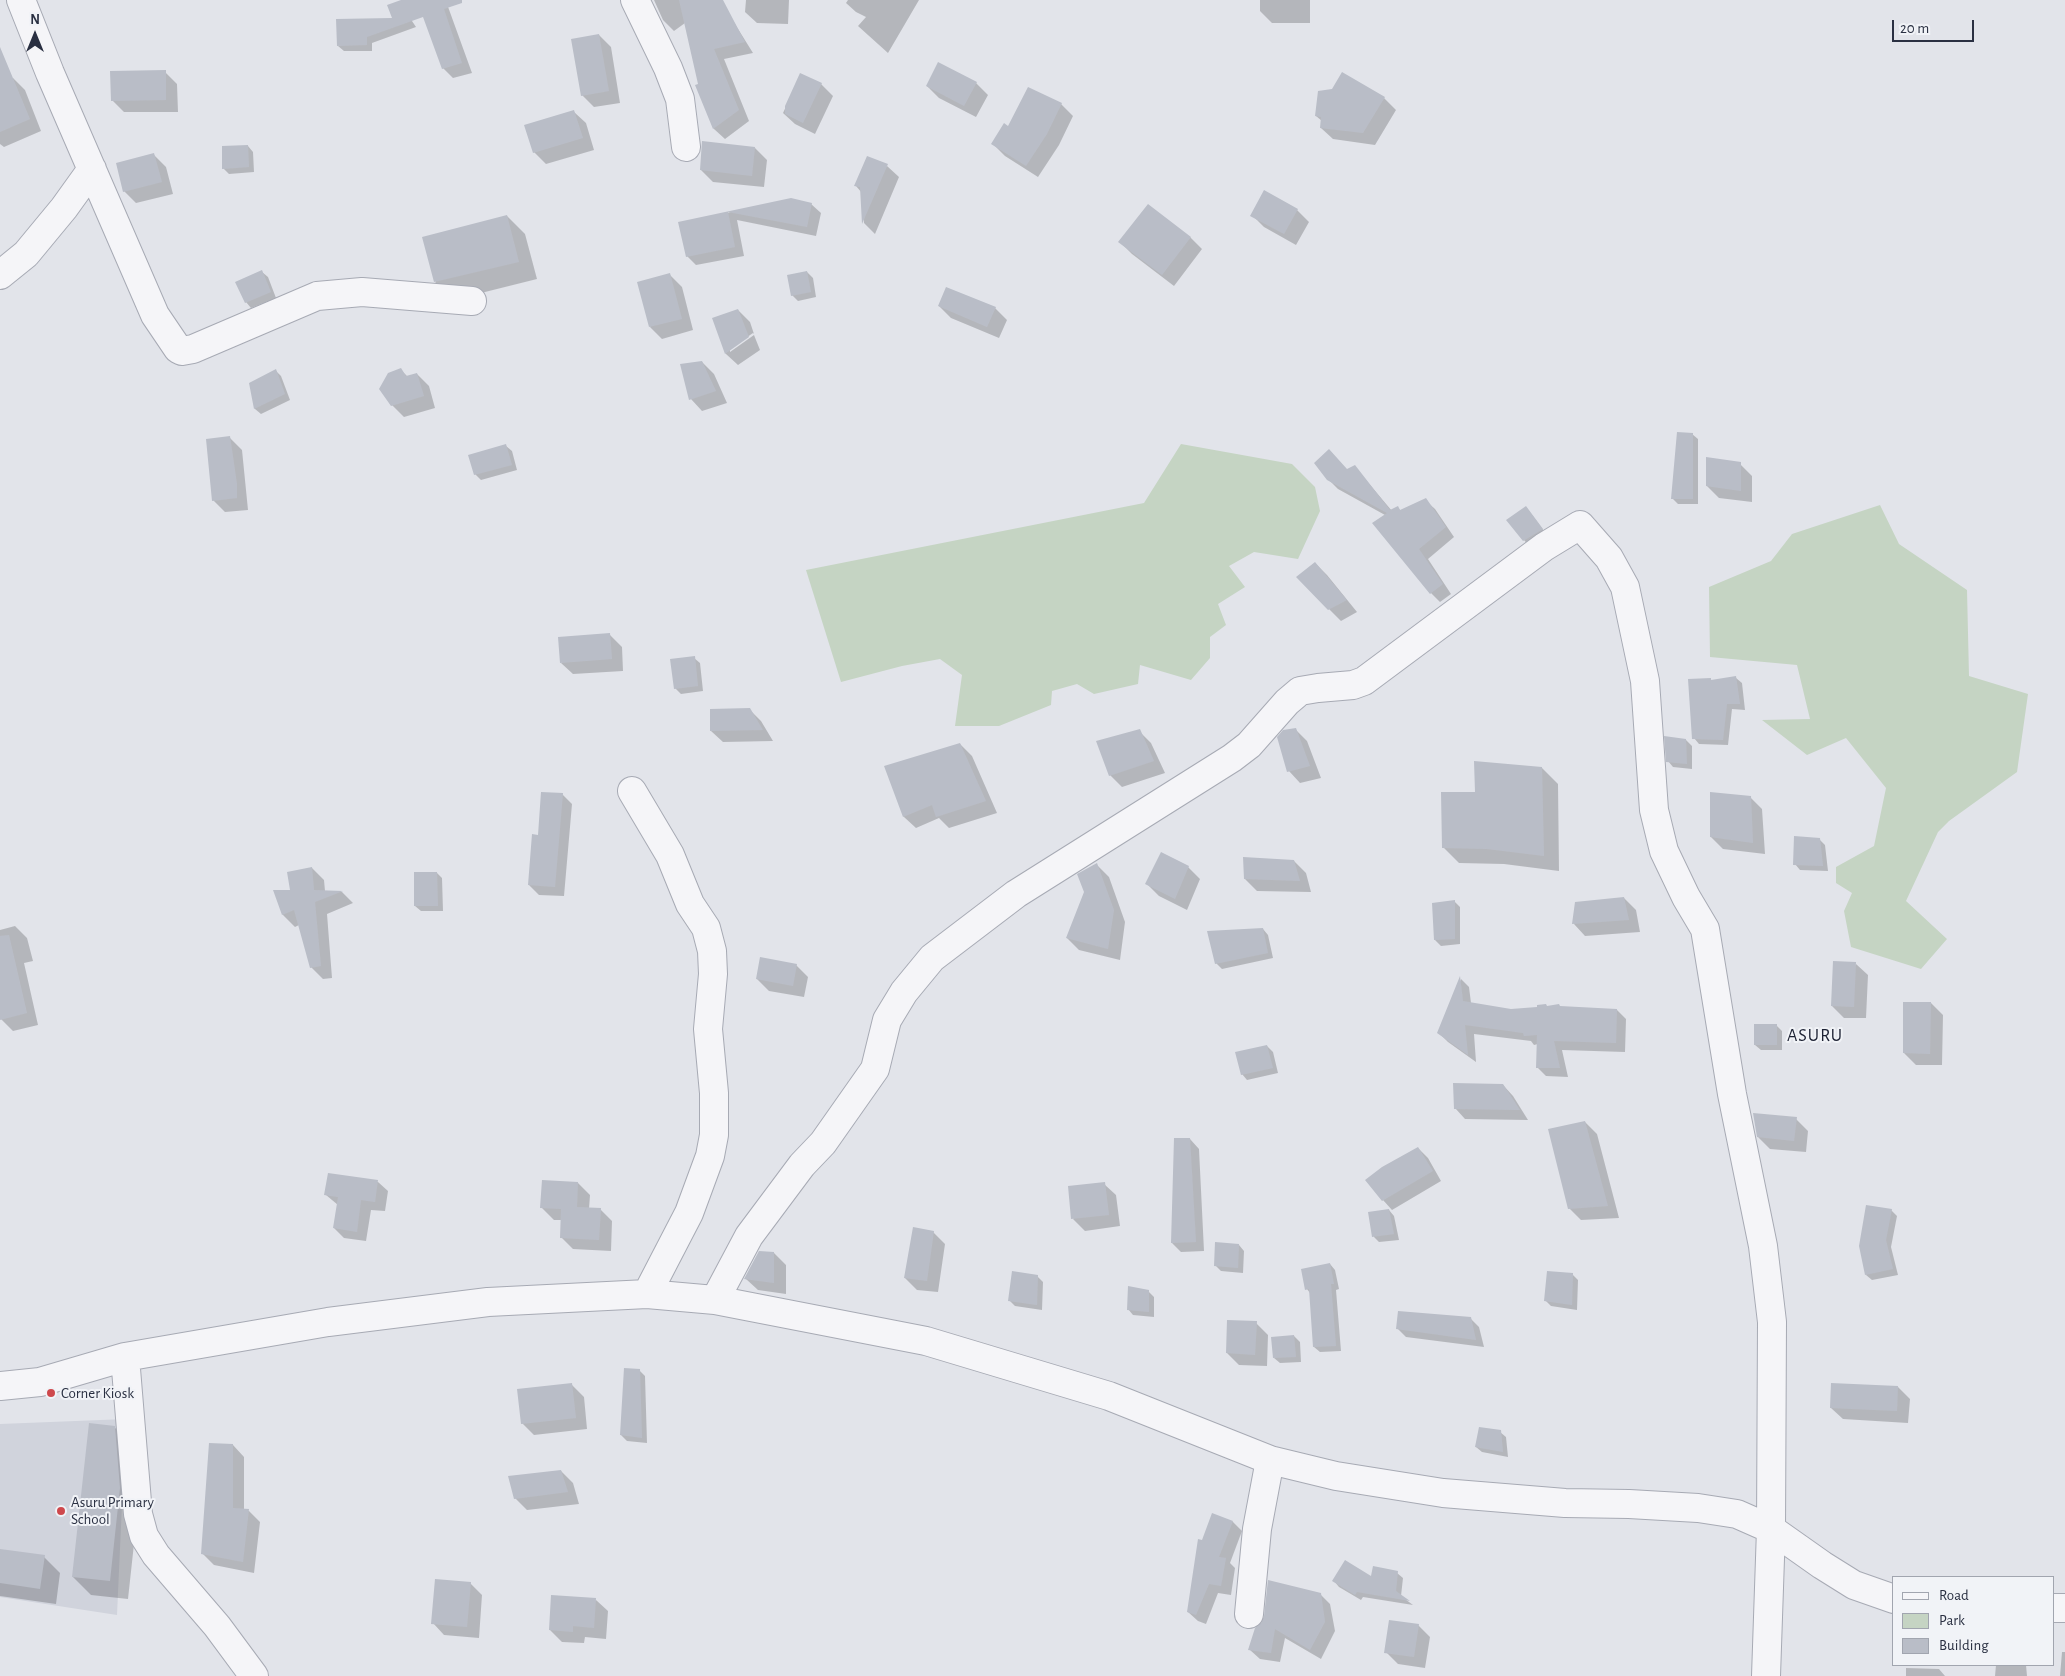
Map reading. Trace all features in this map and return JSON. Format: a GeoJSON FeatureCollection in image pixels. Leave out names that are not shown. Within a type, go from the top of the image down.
{"type":"FeatureCollection","features":[{"type":"Feature","properties":{"kind":"street"},"geometry":{"type":"LineString","coordinates":[[21,0],[50,73],[155,315],[175,346],[182,351],[193,349],[317,296],[362,292],[472,301]]}},
{"type":"Feature","properties":{"kind":"street"},"geometry":{"type":"LineString","coordinates":[[635,0],[668,68],[680,99],[686,147]]}},
{"type":"Feature","properties":{"kind":"street"},"geometry":{"type":"LineString","coordinates":[[0,275],[26,254],[64,208],[92,169]]}},
{"type":"Feature","properties":{"kind":"street"},"geometry":{"type":"LineString","coordinates":[[715,1300],[749,1236],[802,1165],[823,1143],[875,1069],[887,1020],[904,992],[932,958],[1016,894],[1232,758],[1248,745],[1287,702],[1300,691],[1353,685],[1364,681],[1544,547],[1580,525],[1610,558],[1625,587],[1645,681],[1654,810],[1664,851],[1705,929],[1732,1094],[1763,1246],[1772,1322],[1771,1529],[1766,1676]]}},
{"type":"Feature","properties":{"kind":"street"},"geometry":{"type":"LineString","coordinates":[[632,791],[670,855],[690,904],[706,928],[712,951],[713,974],[708,1029],[714,1093],[714,1135],[710,1156],[688,1213],[647,1294]]}},
{"type":"Feature","properties":{"kind":"street"},"geometry":{"type":"LineString","coordinates":[[0,1386],[40,1382],[125,1356],[328,1322],[469,1304],[647,1294],[715,1300],[926,1340],[1109,1396],[1270,1460],[1336,1476],[1443,1493],[1565,1502],[1698,1508],[1737,1514],[1771,1529],[1854,1585],[1892,1598]]}},
{"type":"Feature","properties":{"kind":"street"},"geometry":{"type":"LineString","coordinates":[[125,1356],[138,1514],[144,1536],[156,1555],[217,1626],[254,1676]]}},
{"type":"Feature","properties":{"kind":"street"},"geometry":{"type":"LineString","coordinates":[[1249,1614],[1257,1529],[1270,1460]]}},
{"type":"Feature","properties":{"kind":"shaded area","name":"Asuru Primary School"},"geometry":{"type":"Polygon","coordinates":[[[126,1419],[117,1615],[0,1597],[0,1424],[126,1419]]]}},
{"type":"Feature","properties":{"kind":"green space"},"geometry":{"type":"Polygon","coordinates":[[[1181,444],[1292,464],[1315,487],[1320,511],[1298,559],[1254,552],[1229,566],[1245,587],[1218,604],[1226,625],[1210,637],[1210,658],[1191,680],[1140,665],[1138,684],[1094,694],[1077,684],[1052,691],[1051,705],[999,726],[955,726],[962,675],[940,659],[902,666],[841,682],[806,570],[1144,503],[1181,444]]]}},
{"type":"Feature","properties":{"kind":"green space"},"geometry":{"type":"Polygon","coordinates":[[[1880,505],[1899,544],[1967,590],[1969,676],[2028,694],[2017,772],[1949,821],[1938,832],[1906,901],[1947,939],[1921,969],[1851,947],[1844,911],[1852,893],[1836,883],[1836,867],[1874,846],[1886,788],[1846,738],[1807,755],[1762,720],[1810,719],[1797,665],[1710,657],[1709,587],[1771,561],[1792,534],[1880,505]]]}},
{"type":"Feature","properties":{"kind":"building"},"geometry":{"type":"Polygon","coordinates":[[[401,0],[462,0],[462,3],[444,9],[462,63],[442,69],[423,17],[367,37],[367,45],[337,46],[336,19],[392,18],[387,5],[401,0]]]}},
{"type":"Feature","properties":{"kind":"building"},"geometry":{"type":"Polygon","coordinates":[[[679,0],[723,0],[745,42],[714,49],[739,110],[713,129],[695,85],[698,84],[679,0]]]}},
{"type":"Feature","properties":{"kind":"building"},"geometry":{"type":"Polygon","coordinates":[[[599,34],[609,91],[581,96],[571,39],[599,34]]]}},
{"type":"Feature","properties":{"kind":"building"},"geometry":{"type":"Polygon","coordinates":[[[0,47],[30,119],[0,132],[0,47]]]}},
{"type":"Feature","properties":{"kind":"building"},"geometry":{"type":"Polygon","coordinates":[[[938,62],[977,82],[964,106],[926,86],[938,62]]]}},
{"type":"Feature","properties":{"kind":"building"},"geometry":{"type":"Polygon","coordinates":[[[166,70],[166,100],[111,101],[110,71],[166,70]]]}},
{"type":"Feature","properties":{"kind":"building"},"geometry":{"type":"Polygon","coordinates":[[[1342,72],[1385,97],[1363,133],[1320,128],[1321,117],[1315,116],[1318,91],[1332,89],[1342,72]]]}},
{"type":"Feature","properties":{"kind":"building"},"geometry":{"type":"Polygon","coordinates":[[[800,73],[822,83],[803,123],[785,114],[785,106],[800,73]]]}},
{"type":"Feature","properties":{"kind":"building"},"geometry":{"type":"Polygon","coordinates":[[[1028,87],[1062,103],[1047,134],[1026,166],[991,144],[1004,123],[1008,126],[1028,87]]]}},
{"type":"Feature","properties":{"kind":"building"},"geometry":{"type":"Polygon","coordinates":[[[574,110],[583,138],[533,153],[524,125],[574,110]]]}},
{"type":"Feature","properties":{"kind":"building"},"geometry":{"type":"Polygon","coordinates":[[[702,141],[755,147],[752,176],[700,170],[702,141]]]}},
{"type":"Feature","properties":{"kind":"building"},"geometry":{"type":"Polygon","coordinates":[[[248,145],[249,167],[222,169],[222,146],[248,145]]]}},
{"type":"Feature","properties":{"kind":"building"},"geometry":{"type":"Polygon","coordinates":[[[154,153],[162,182],[123,192],[116,163],[154,153]]]}},
{"type":"Feature","properties":{"kind":"building"},"geometry":{"type":"Polygon","coordinates":[[[867,156],[888,164],[862,224],[860,187],[854,186],[867,156]]]}},
{"type":"Feature","properties":{"kind":"building"},"geometry":{"type":"Polygon","coordinates":[[[1264,190],[1298,209],[1284,234],[1250,216],[1264,190]]]}},
{"type":"Feature","properties":{"kind":"building"},"geometry":{"type":"Polygon","coordinates":[[[791,198],[812,203],[807,227],[728,212],[735,247],[686,257],[678,222],[791,198]]]}},
{"type":"Feature","properties":{"kind":"building"},"geometry":{"type":"Polygon","coordinates":[[[1148,204],[1191,237],[1162,275],[1118,242],[1148,204]]]}},
{"type":"Feature","properties":{"kind":"building"},"geometry":{"type":"Polygon","coordinates":[[[507,215],[519,262],[434,282],[422,237],[507,215]]]}},
{"type":"Feature","properties":{"kind":"building"},"geometry":{"type":"Polygon","coordinates":[[[262,270],[271,292],[245,303],[235,282],[262,270]]]}},
{"type":"Feature","properties":{"kind":"building"},"geometry":{"type":"Polygon","coordinates":[[[807,271],[811,292],[791,296],[787,275],[807,271]]]}},
{"type":"Feature","properties":{"kind":"building"},"geometry":{"type":"Polygon","coordinates":[[[670,273],[682,319],[649,327],[637,282],[670,273]]]}},
{"type":"Feature","properties":{"kind":"building"},"geometry":{"type":"Polygon","coordinates":[[[946,287],[996,307],[987,327],[938,306],[946,287]]]}},
{"type":"Feature","properties":{"kind":"building"},"geometry":{"type":"Polygon","coordinates":[[[738,309],[749,337],[725,354],[712,318],[738,309]]]}},
{"type":"Feature","properties":{"kind":"building"},"geometry":{"type":"Polygon","coordinates":[[[702,361],[716,391],[689,400],[680,364],[702,361]]]}},
{"type":"Feature","properties":{"kind":"building"},"geometry":{"type":"Polygon","coordinates":[[[401,368],[406,376],[417,373],[424,396],[391,406],[379,389],[388,373],[401,368]]]}},
{"type":"Feature","properties":{"kind":"building"},"geometry":{"type":"Polygon","coordinates":[[[276,369],[285,394],[254,409],[249,383],[276,369]]]}},
{"type":"Feature","properties":{"kind":"building"},"geometry":{"type":"Polygon","coordinates":[[[1677,432],[1693,433],[1693,499],[1671,499],[1677,432]]]}},
{"type":"Feature","properties":{"kind":"building"},"geometry":{"type":"Polygon","coordinates":[[[230,436],[237,484],[237,498],[212,501],[206,439],[230,436]]]}},
{"type":"Feature","properties":{"kind":"building"},"geometry":{"type":"Polygon","coordinates":[[[506,444],[512,465],[474,475],[468,455],[506,444]]]}},
{"type":"Feature","properties":{"kind":"building"},"geometry":{"type":"Polygon","coordinates":[[[1329,449],[1347,469],[1355,465],[1390,510],[1398,506],[1400,510],[1426,498],[1446,527],[1419,549],[1443,584],[1430,594],[1372,523],[1387,513],[1327,480],[1314,463],[1329,449]]]}},
{"type":"Feature","properties":{"kind":"building"},"geometry":{"type":"Polygon","coordinates":[[[1706,457],[1741,462],[1741,491],[1706,486],[1706,457]]]}},
{"type":"Feature","properties":{"kind":"building"},"geometry":{"type":"Polygon","coordinates":[[[1526,506],[1543,529],[1523,541],[1506,520],[1526,506]]]}},
{"type":"Feature","properties":{"kind":"building"},"geometry":{"type":"Polygon","coordinates":[[[1315,562],[1347,600],[1328,610],[1296,577],[1315,562]]]}},
{"type":"Feature","properties":{"kind":"building"},"geometry":{"type":"Polygon","coordinates":[[[610,633],[612,659],[560,663],[558,637],[610,633]]]}},
{"type":"Feature","properties":{"kind":"building"},"geometry":{"type":"Polygon","coordinates":[[[695,656],[698,686],[674,689],[670,659],[695,656]]]}},
{"type":"Feature","properties":{"kind":"building"},"geometry":{"type":"Polygon","coordinates":[[[1736,676],[1740,704],[1727,704],[1723,740],[1692,739],[1688,679],[1711,678],[1711,680],[1736,676]]]}},
{"type":"Feature","properties":{"kind":"building"},"geometry":{"type":"Polygon","coordinates":[[[750,708],[763,730],[710,731],[710,709],[750,708]]]}},
{"type":"Feature","properties":{"kind":"building"},"geometry":{"type":"Polygon","coordinates":[[[1296,728],[1310,766],[1287,772],[1277,737],[1283,730],[1296,728]]]}},
{"type":"Feature","properties":{"kind":"building"},"geometry":{"type":"Polygon","coordinates":[[[1140,729],[1154,761],[1109,776],[1096,741],[1140,729]]]}},
{"type":"Feature","properties":{"kind":"building"},"geometry":{"type":"Polygon","coordinates":[[[1664,736],[1686,739],[1687,764],[1666,762],[1664,736]]]}},
{"type":"Feature","properties":{"kind":"building"},"geometry":{"type":"Polygon","coordinates":[[[960,743],[986,801],[936,817],[932,805],[903,817],[884,766],[960,743]]]}},
{"type":"Feature","properties":{"kind":"building"},"geometry":{"type":"Polygon","coordinates":[[[1474,761],[1542,767],[1544,856],[1487,849],[1442,848],[1441,792],[1475,792],[1474,761]]]}},
{"type":"Feature","properties":{"kind":"building"},"geometry":{"type":"Polygon","coordinates":[[[541,792],[563,793],[555,887],[528,885],[532,834],[538,835],[541,792]]]}},
{"type":"Feature","properties":{"kind":"building"},"geometry":{"type":"Polygon","coordinates":[[[1710,792],[1751,796],[1753,843],[1710,837],[1710,792]]]}},
{"type":"Feature","properties":{"kind":"building"},"geometry":{"type":"Polygon","coordinates":[[[1794,836],[1820,838],[1823,866],[1793,865],[1794,836]]]}},
{"type":"Feature","properties":{"kind":"building"},"geometry":{"type":"Polygon","coordinates":[[[1161,852],[1189,866],[1175,899],[1145,884],[1161,852]]]}},
{"type":"Feature","properties":{"kind":"building"},"geometry":{"type":"Polygon","coordinates":[[[1243,857],[1294,860],[1300,881],[1244,879],[1243,857]]]}},
{"type":"Feature","properties":{"kind":"building"},"geometry":{"type":"Polygon","coordinates":[[[1097,863],[1114,910],[1108,949],[1066,938],[1084,892],[1077,874],[1097,863]]]}},
{"type":"Feature","properties":{"kind":"building"},"geometry":{"type":"Polygon","coordinates":[[[312,867],[314,890],[343,891],[315,902],[321,966],[310,968],[294,910],[282,915],[273,890],[290,890],[287,872],[312,867]]]}},
{"type":"Feature","properties":{"kind":"building"},"geometry":{"type":"Polygon","coordinates":[[[414,872],[437,872],[438,906],[414,906],[414,872]]]}},
{"type":"Feature","properties":{"kind":"building"},"geometry":{"type":"Polygon","coordinates":[[[1624,897],[1629,920],[1572,924],[1575,902],[1624,897]]]}},
{"type":"Feature","properties":{"kind":"building"},"geometry":{"type":"Polygon","coordinates":[[[1455,900],[1455,939],[1434,940],[1432,903],[1455,900]]]}},
{"type":"Feature","properties":{"kind":"building"},"geometry":{"type":"Polygon","coordinates":[[[1263,928],[1268,953],[1215,964],[1207,931],[1263,928]]]}},
{"type":"Feature","properties":{"kind":"building"},"geometry":{"type":"Polygon","coordinates":[[[9,935],[27,1013],[0,1020],[0,936],[9,935]]]}},
{"type":"Feature","properties":{"kind":"building"},"geometry":{"type":"Polygon","coordinates":[[[760,957],[797,964],[793,986],[756,979],[760,957]]]}},
{"type":"Feature","properties":{"kind":"building"},"geometry":{"type":"Polygon","coordinates":[[[1833,961],[1856,962],[1854,1007],[1831,1006],[1833,961]]]}},
{"type":"Feature","properties":{"kind":"building"},"geometry":{"type":"Polygon","coordinates":[[[1460,976],[1463,1001],[1511,1009],[1559,1004],[1560,1006],[1617,1009],[1616,1043],[1554,1041],[1560,1068],[1536,1068],[1537,1035],[1524,1036],[1523,1033],[1465,1025],[1468,1055],[1437,1033],[1460,976]]]}},
{"type":"Feature","properties":{"kind":"building"},"geometry":{"type":"Polygon","coordinates":[[[1903,1002],[1931,1002],[1930,1054],[1903,1053],[1903,1002]]]}},
{"type":"Feature","properties":{"kind":"building"},"geometry":{"type":"Polygon","coordinates":[[[1754,1024],[1777,1024],[1777,1045],[1754,1045],[1754,1024]]]}},
{"type":"Feature","properties":{"kind":"building"},"geometry":{"type":"Polygon","coordinates":[[[1267,1045],[1273,1068],[1241,1075],[1235,1052],[1267,1045]]]}},
{"type":"Feature","properties":{"kind":"building"},"geometry":{"type":"Polygon","coordinates":[[[1453,1083],[1503,1084],[1520,1110],[1454,1109],[1453,1083]]]}},
{"type":"Feature","properties":{"kind":"building"},"geometry":{"type":"Polygon","coordinates":[[[1753,1113],[1797,1117],[1794,1141],[1757,1137],[1753,1113]]]}},
{"type":"Feature","properties":{"kind":"building"},"geometry":{"type":"Polygon","coordinates":[[[1585,1121],[1608,1206],[1568,1209],[1548,1129],[1585,1121]]]}},
{"type":"Feature","properties":{"kind":"building"},"geometry":{"type":"Polygon","coordinates":[[[1174,1138],[1190,1138],[1196,1242],[1171,1243],[1174,1138]]]}},
{"type":"Feature","properties":{"kind":"building"},"geometry":{"type":"Polygon","coordinates":[[[1418,1147],[1433,1171],[1382,1201],[1365,1180],[1382,1167],[1418,1147]]]}},
{"type":"Feature","properties":{"kind":"building"},"geometry":{"type":"Polygon","coordinates":[[[328,1173],[378,1180],[375,1202],[361,1200],[357,1232],[333,1228],[338,1197],[324,1195],[328,1173]]]}},
{"type":"Feature","properties":{"kind":"building"},"geometry":{"type":"Polygon","coordinates":[[[542,1180],[578,1182],[577,1207],[601,1208],[599,1240],[560,1238],[561,1209],[540,1208],[542,1180]]]}},
{"type":"Feature","properties":{"kind":"building"},"geometry":{"type":"Polygon","coordinates":[[[1105,1182],[1109,1215],[1071,1219],[1068,1186],[1105,1182]]]}},
{"type":"Feature","properties":{"kind":"building"},"geometry":{"type":"Polygon","coordinates":[[[1866,1205],[1892,1209],[1886,1240],[1893,1269],[1865,1275],[1859,1246],[1866,1205]]]}},
{"type":"Feature","properties":{"kind":"building"},"geometry":{"type":"Polygon","coordinates":[[[1389,1209],[1394,1234],[1372,1237],[1368,1212],[1389,1209]]]}},
{"type":"Feature","properties":{"kind":"building"},"geometry":{"type":"Polygon","coordinates":[[[913,1227],[934,1231],[927,1281],[904,1278],[913,1227]]]}},
{"type":"Feature","properties":{"kind":"building"},"geometry":{"type":"Polygon","coordinates":[[[1215,1242],[1239,1244],[1238,1268],[1214,1266],[1215,1242]]]}},
{"type":"Feature","properties":{"kind":"building"},"geometry":{"type":"Polygon","coordinates":[[[759,1251],[774,1252],[774,1283],[744,1279],[759,1251]]]}},
{"type":"Feature","properties":{"kind":"building"},"geometry":{"type":"Polygon","coordinates":[[[1330,1263],[1334,1284],[1331,1284],[1336,1346],[1313,1347],[1309,1289],[1305,1290],[1301,1269],[1330,1263]]]}},
{"type":"Feature","properties":{"kind":"building"},"geometry":{"type":"Polygon","coordinates":[[[1012,1271],[1038,1275],[1037,1305],[1008,1301],[1012,1271]]]}},
{"type":"Feature","properties":{"kind":"building"},"geometry":{"type":"Polygon","coordinates":[[[1547,1271],[1573,1273],[1572,1305],[1544,1301],[1547,1271]]]}},
{"type":"Feature","properties":{"kind":"building"},"geometry":{"type":"Polygon","coordinates":[[[1128,1286],[1149,1290],[1149,1312],[1127,1310],[1128,1286]]]}},
{"type":"Feature","properties":{"kind":"building"},"geometry":{"type":"Polygon","coordinates":[[[1398,1311],[1471,1317],[1476,1340],[1396,1329],[1398,1311]]]}},
{"type":"Feature","properties":{"kind":"building"},"geometry":{"type":"Polygon","coordinates":[[[1227,1320],[1257,1321],[1255,1355],[1226,1353],[1227,1320]]]}},
{"type":"Feature","properties":{"kind":"building"},"geometry":{"type":"Polygon","coordinates":[[[1294,1335],[1296,1357],[1273,1358],[1271,1337],[1294,1335]]]}},
{"type":"Feature","properties":{"kind":"building"},"geometry":{"type":"Polygon","coordinates":[[[624,1368],[640,1369],[642,1438],[620,1435],[624,1368]]]}},
{"type":"Feature","properties":{"kind":"building"},"geometry":{"type":"Polygon","coordinates":[[[572,1383],[576,1418],[521,1424],[517,1389],[572,1383]]]}},
{"type":"Feature","properties":{"kind":"building"},"geometry":{"type":"Polygon","coordinates":[[[1831,1383],[1898,1386],[1897,1411],[1830,1408],[1831,1383]]]}},
{"type":"Feature","properties":{"kind":"building"},"geometry":{"type":"Polygon","coordinates":[[[89,1423],[115,1426],[120,1488],[110,1581],[72,1577],[89,1423]]]}},
{"type":"Feature","properties":{"kind":"building"},"geometry":{"type":"Polygon","coordinates":[[[1479,1427],[1501,1430],[1503,1452],[1475,1447],[1479,1427]]]}},
{"type":"Feature","properties":{"kind":"building"},"geometry":{"type":"Polygon","coordinates":[[[209,1443],[233,1444],[233,1508],[249,1509],[243,1562],[201,1554],[209,1443]]]}},
{"type":"Feature","properties":{"kind":"building"},"geometry":{"type":"Polygon","coordinates":[[[561,1470],[568,1492],[514,1499],[508,1476],[561,1470]]]}},
{"type":"Feature","properties":{"kind":"building"},"geometry":{"type":"Polygon","coordinates":[[[1212,1513],[1233,1521],[1219,1557],[1226,1558],[1221,1586],[1209,1584],[1196,1615],[1187,1612],[1198,1539],[1202,1540],[1212,1513]]]}},
{"type":"Feature","properties":{"kind":"building"},"geometry":{"type":"Polygon","coordinates":[[[0,1549],[45,1555],[40,1589],[0,1583],[0,1549]]]}},
{"type":"Feature","properties":{"kind":"building"},"geometry":{"type":"Polygon","coordinates":[[[1345,1560],[1371,1576],[1373,1566],[1398,1571],[1396,1591],[1410,1601],[1357,1592],[1355,1595],[1332,1581],[1345,1560]]]}},
{"type":"Feature","properties":{"kind":"building"},"geometry":{"type":"Polygon","coordinates":[[[435,1579],[471,1582],[467,1627],[431,1624],[435,1579]]]}},
{"type":"Feature","properties":{"kind":"building"},"geometry":{"type":"Polygon","coordinates":[[[1268,1580],[1321,1593],[1325,1622],[1310,1650],[1275,1629],[1271,1653],[1248,1650],[1255,1628],[1261,1623],[1264,1616],[1268,1580]]]}},
{"type":"Feature","properties":{"kind":"building"},"geometry":{"type":"Polygon","coordinates":[[[551,1595],[596,1598],[594,1628],[573,1626],[573,1632],[549,1630],[551,1595]]]}},
{"type":"Feature","properties":{"kind":"building"},"geometry":{"type":"Polygon","coordinates":[[[1389,1620],[1419,1624],[1414,1657],[1384,1653],[1389,1620]]]}},
{"type":"Feature","properties":{"kind":"place","name":"Corner Kiosk"},"geometry":{"type":"Point","coordinates":[51,1393]}},
{"type":"Feature","properties":{"kind":"place","name":"Asuru Primary School"},"geometry":{"type":"Point","coordinates":[61,1511]}},
{"type":"Feature","properties":{"kind":"district","name":"ASURU"},"geometry":{"type":"Point","coordinates":[1815,1036]}}]}
